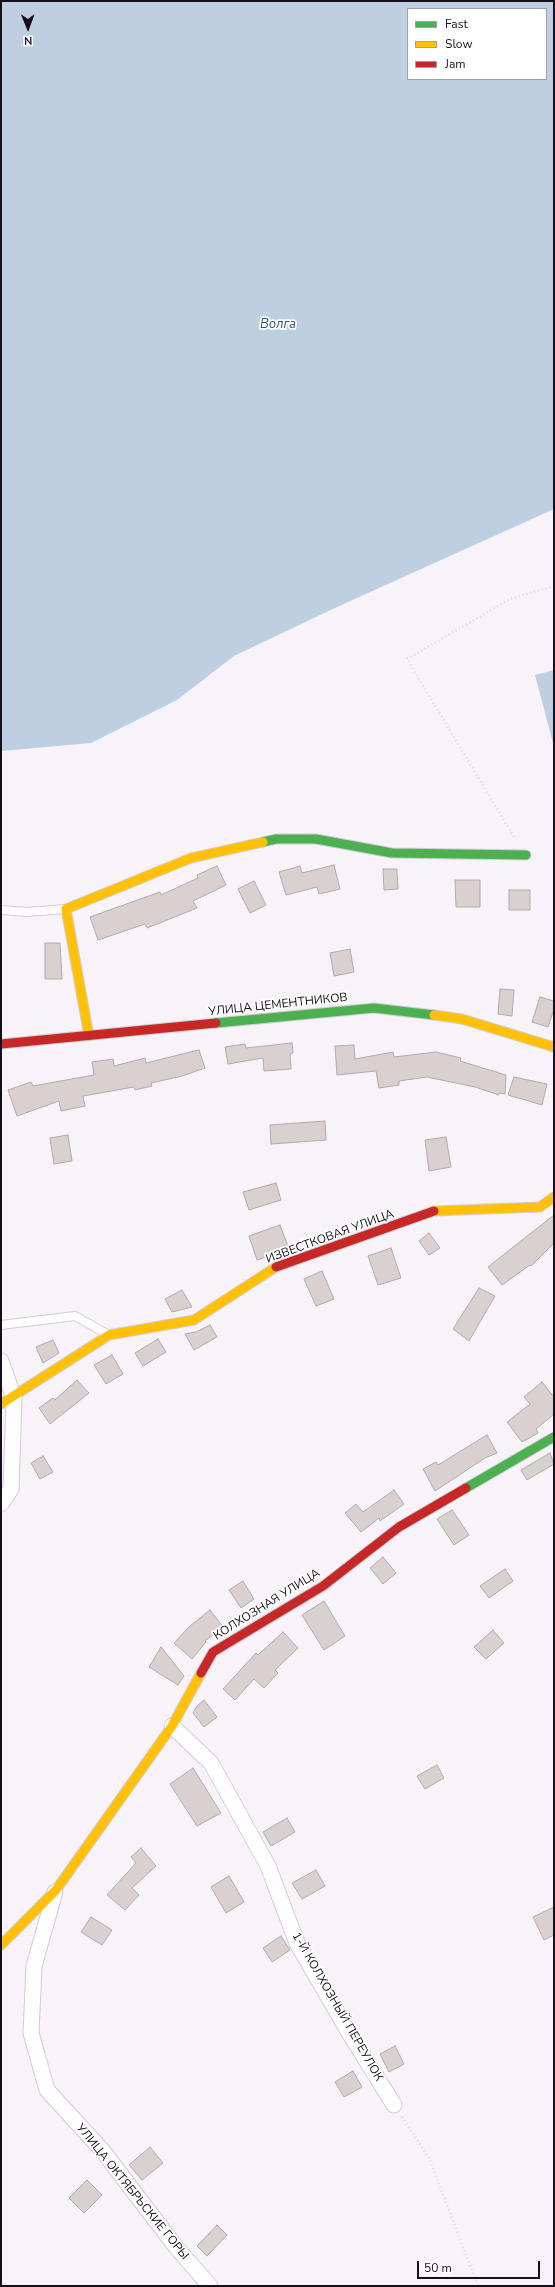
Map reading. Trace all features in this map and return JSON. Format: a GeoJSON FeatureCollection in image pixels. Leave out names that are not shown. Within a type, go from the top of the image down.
{"type":"FeatureCollection","features":[{"type":"Feature","properties":{"kind":"street"},"geometry":{"type":"LineString","coordinates":[[89,1036],[66,908],[191,858],[276,839],[316,839],[392,853],[526,856]]}},
{"type":"Feature","properties":{"kind":"street","name":"УЛИЦА ЦЕМЕНТНИКОВ"},"geometry":{"type":"LineString","coordinates":[[1,1044],[374,1008],[462,1019],[554,1047]]}},
{"type":"Feature","properties":{"kind":"street"},"geometry":{"type":"LineString","coordinates":[[1,1055],[17,1043]]}},
{"type":"Feature","properties":{"kind":"street","name":"ИЗВЕСТКОВАЯ УЛИЦА"},"geometry":{"type":"LineString","coordinates":[[7,1401],[109,1335],[194,1320],[274,1268],[437,1210],[540,1207],[554,1197]]}},
{"type":"Feature","properties":{"kind":"street"},"geometry":{"type":"LineString","coordinates":[[1,1361],[7,1401],[11,1489],[1,1504]]}},
{"type":"Feature","properties":{"kind":"street","name":"КОЛХОЗНАЯ УЛИЦА"},"geometry":{"type":"LineString","coordinates":[[1,1945],[56,1890],[172,1726],[213,1652],[323,1586],[399,1527],[554,1437]]}},
{"type":"Feature","properties":{"kind":"street","name":"1-Й КОЛХОЗНЫЙ ПЕРЕУЛОК"},"geometry":{"type":"LineString","coordinates":[[172,1726],[211,1763],[268,1866],[297,1943],[348,2031],[394,2105]]}},
{"type":"Feature","properties":{"kind":"street","name":"УЛИЦА ОКТЯБРЬСКИЕ ГОРЫ"},"geometry":{"type":"LineString","coordinates":[[56,1890],[34,1966],[31,2033],[47,2090],[102,2150],[176,2247],[210,2286]]}},
{"type":"Feature","properties":{"kind":"lane"},"geometry":{"type":"LineString","coordinates":[[1,910],[27,912],[66,908]]}},
{"type":"Feature","properties":{"kind":"lane"},"geometry":{"type":"LineString","coordinates":[[1,1325],[75,1316],[109,1335]]}},
{"type":"Feature","properties":{"kind":"path"},"geometry":{"type":"LineString","coordinates":[[526,856],[407,659],[510,599],[554,586]]}},
{"type":"Feature","properties":{"kind":"path"},"geometry":{"type":"LineString","coordinates":[[394,2105],[429,2158],[478,2286]]}},
{"type":"Feature","properties":{"kind":"water","name":"Волга"},"geometry":{"type":"Polygon","coordinates":[[[1,1],[554,1],[554,509],[337,607],[234,656],[177,700],[91,743],[1,751],[1,1]]]}},
{"type":"Feature","properties":{"kind":"water"},"geometry":{"type":"Polygon","coordinates":[[[554,670],[554,747],[535,675],[554,670]]]}},
{"type":"Feature","properties":{"kind":"building"},"geometry":{"type":"Polygon","coordinates":[[[334,865],[340,889],[319,894],[317,887],[286,895],[279,872],[300,866],[302,873],[334,865]]]}},
{"type":"Feature","properties":{"kind":"building"},"geometry":{"type":"Polygon","coordinates":[[[217,866],[226,885],[193,901],[197,908],[147,928],[145,924],[98,940],[90,917],[160,892],[161,895],[198,878],[197,875],[217,866]]]}},
{"type":"Feature","properties":{"kind":"building"},"geometry":{"type":"Polygon","coordinates":[[[383,869],[397,869],[398,889],[384,890],[383,869]]]}},
{"type":"Feature","properties":{"kind":"building"},"geometry":{"type":"Polygon","coordinates":[[[455,880],[480,880],[480,907],[456,907],[455,880]]]}},
{"type":"Feature","properties":{"kind":"building"},"geometry":{"type":"Polygon","coordinates":[[[254,881],[266,905],[250,913],[238,889],[254,881]]]}},
{"type":"Feature","properties":{"kind":"building"},"geometry":{"type":"Polygon","coordinates":[[[509,890],[530,890],[530,910],[509,910],[509,890]]]}},
{"type":"Feature","properties":{"kind":"building"},"geometry":{"type":"Polygon","coordinates":[[[45,943],[60,943],[62,979],[45,979],[45,943]]]}},
{"type":"Feature","properties":{"kind":"building"},"geometry":{"type":"Polygon","coordinates":[[[350,949],[354,972],[334,976],[330,953],[350,949]]]}},
{"type":"Feature","properties":{"kind":"building"},"geometry":{"type":"Polygon","coordinates":[[[500,989],[514,990],[512,1016],[498,1014],[500,989]]]}},
{"type":"Feature","properties":{"kind":"building"},"geometry":{"type":"Polygon","coordinates":[[[540,997],[554,1001],[554,1009],[548,1027],[532,1022],[540,997]]]}},
{"type":"Feature","properties":{"kind":"building"},"geometry":{"type":"Polygon","coordinates":[[[292,1043],[293,1053],[290,1054],[291,1069],[264,1071],[263,1058],[228,1064],[225,1047],[245,1044],[246,1048],[292,1043]]]}},
{"type":"Feature","properties":{"kind":"building"},"geometry":{"type":"Polygon","coordinates":[[[354,1045],[355,1059],[393,1052],[394,1057],[436,1052],[461,1058],[460,1061],[506,1075],[505,1094],[499,1093],[499,1095],[475,1087],[427,1077],[399,1081],[399,1085],[379,1088],[376,1071],[337,1075],[335,1046],[354,1045]]]}},
{"type":"Feature","properties":{"kind":"building"},"geometry":{"type":"Polygon","coordinates":[[[199,1050],[205,1068],[182,1076],[151,1083],[152,1086],[135,1090],[134,1087],[83,1096],[85,1106],[61,1111],[59,1101],[17,1116],[8,1090],[31,1082],[33,1086],[94,1075],[92,1062],[113,1059],[114,1066],[145,1058],[146,1063],[199,1050]]]}},
{"type":"Feature","properties":{"kind":"building"},"geometry":{"type":"Polygon","coordinates":[[[514,1077],[547,1084],[542,1105],[508,1095],[514,1077]]]}},
{"type":"Feature","properties":{"kind":"building"},"geometry":{"type":"Polygon","coordinates":[[[325,1121],[326,1140],[271,1144],[270,1125],[325,1121]]]}},
{"type":"Feature","properties":{"kind":"building"},"geometry":{"type":"Polygon","coordinates":[[[68,1135],[72,1161],[54,1164],[50,1138],[68,1135]]]}},
{"type":"Feature","properties":{"kind":"building"},"geometry":{"type":"Polygon","coordinates":[[[446,1137],[451,1167],[429,1171],[425,1140],[446,1137]]]}},
{"type":"Feature","properties":{"kind":"building"},"geometry":{"type":"Polygon","coordinates":[[[276,1183],[281,1200],[249,1210],[243,1192],[276,1183]]]}},
{"type":"Feature","properties":{"kind":"building"},"geometry":{"type":"Polygon","coordinates":[[[554,1215],[554,1243],[531,1266],[530,1265],[502,1285],[488,1267],[554,1215]]]}},
{"type":"Feature","properties":{"kind":"building"},"geometry":{"type":"Polygon","coordinates":[[[280,1225],[289,1249],[257,1260],[249,1236],[280,1225]]]}},
{"type":"Feature","properties":{"kind":"building"},"geometry":{"type":"Polygon","coordinates":[[[429,1233],[440,1248],[429,1255],[419,1241],[429,1233]]]}},
{"type":"Feature","properties":{"kind":"building"},"geometry":{"type":"Polygon","coordinates":[[[391,1248],[401,1278],[378,1285],[368,1256],[391,1248]]]}},
{"type":"Feature","properties":{"kind":"building"},"geometry":{"type":"Polygon","coordinates":[[[322,1271],[334,1299],[316,1306],[304,1279],[322,1271]]]}},
{"type":"Feature","properties":{"kind":"building"},"geometry":{"type":"Polygon","coordinates":[[[479,1288],[495,1296],[469,1341],[453,1329],[479,1288]]]}},
{"type":"Feature","properties":{"kind":"building"},"geometry":{"type":"Polygon","coordinates":[[[182,1290],[192,1307],[172,1312],[165,1299],[182,1290]]]}},
{"type":"Feature","properties":{"kind":"building"},"geometry":{"type":"Polygon","coordinates":[[[210,1325],[217,1337],[194,1350],[185,1334],[196,1332],[210,1325]]]}},
{"type":"Feature","properties":{"kind":"building"},"geometry":{"type":"Polygon","coordinates":[[[158,1339],[166,1352],[143,1366],[135,1353],[158,1339]]]}},
{"type":"Feature","properties":{"kind":"building"},"geometry":{"type":"Polygon","coordinates":[[[53,1340],[59,1353],[43,1363],[36,1347],[53,1340]]]}},
{"type":"Feature","properties":{"kind":"building"},"geometry":{"type":"Polygon","coordinates":[[[112,1355],[123,1374],[106,1384],[94,1365],[112,1355]]]}},
{"type":"Feature","properties":{"kind":"building"},"geometry":{"type":"Polygon","coordinates":[[[77,1380],[89,1393],[50,1424],[39,1408],[53,1398],[55,1400],[77,1380]]]}},
{"type":"Feature","properties":{"kind":"building"},"geometry":{"type":"Polygon","coordinates":[[[542,1382],[554,1397],[554,1414],[536,1429],[538,1433],[522,1442],[507,1422],[530,1404],[524,1397],[542,1382]]]}},
{"type":"Feature","properties":{"kind":"building"},"geometry":{"type":"Polygon","coordinates":[[[487,1435],[497,1453],[485,1458],[435,1491],[423,1469],[436,1462],[438,1465],[487,1435]]]}},
{"type":"Feature","properties":{"kind":"building"},"geometry":{"type":"Polygon","coordinates":[[[550,1453],[554,1464],[527,1480],[521,1470],[550,1453]]]}},
{"type":"Feature","properties":{"kind":"building"},"geometry":{"type":"Polygon","coordinates":[[[43,1456],[53,1472],[40,1479],[31,1463],[43,1456]]]}},
{"type":"Feature","properties":{"kind":"building"},"geometry":{"type":"Polygon","coordinates":[[[394,1490],[404,1504],[380,1521],[379,1518],[361,1532],[345,1513],[356,1504],[363,1512],[394,1490]]]}},
{"type":"Feature","properties":{"kind":"building"},"geometry":{"type":"Polygon","coordinates":[[[452,1510],[469,1535],[454,1545],[437,1519],[452,1510]]]}},
{"type":"Feature","properties":{"kind":"building"},"geometry":{"type":"Polygon","coordinates":[[[383,1557],[396,1573],[383,1584],[370,1568],[383,1557]]]}},
{"type":"Feature","properties":{"kind":"building"},"geometry":{"type":"Polygon","coordinates":[[[505,1569],[513,1581],[489,1598],[480,1586],[505,1569]]]}},
{"type":"Feature","properties":{"kind":"building"},"geometry":{"type":"Polygon","coordinates":[[[243,1581],[254,1599],[241,1608],[229,1590],[243,1581]]]}},
{"type":"Feature","properties":{"kind":"building"},"geometry":{"type":"Polygon","coordinates":[[[324,1601],[345,1636],[324,1650],[302,1615],[324,1601]]]}},
{"type":"Feature","properties":{"kind":"building"},"geometry":{"type":"Polygon","coordinates":[[[210,1610],[223,1627],[205,1641],[206,1642],[192,1659],[174,1643],[190,1626],[210,1610]]]}},
{"type":"Feature","properties":{"kind":"building"},"geometry":{"type":"Polygon","coordinates":[[[493,1630],[504,1643],[486,1659],[474,1647],[493,1630]]]}},
{"type":"Feature","properties":{"kind":"building"},"geometry":{"type":"Polygon","coordinates":[[[283,1632],[298,1648],[275,1670],[278,1673],[264,1688],[254,1679],[235,1700],[223,1689],[256,1653],[258,1655],[283,1632]]]}},
{"type":"Feature","properties":{"kind":"building"},"geometry":{"type":"Polygon","coordinates":[[[161,1647],[184,1676],[178,1685],[149,1667],[161,1647]]]}},
{"type":"Feature","properties":{"kind":"building"},"geometry":{"type":"Polygon","coordinates":[[[204,1700],[217,1717],[204,1727],[193,1713],[197,1706],[204,1700]]]}},
{"type":"Feature","properties":{"kind":"building"},"geometry":{"type":"Polygon","coordinates":[[[437,1765],[444,1778],[425,1789],[417,1776],[437,1765]]]}},
{"type":"Feature","properties":{"kind":"building"},"geometry":{"type":"Polygon","coordinates":[[[193,1768],[221,1813],[197,1826],[170,1784],[193,1768]]]}},
{"type":"Feature","properties":{"kind":"building"},"geometry":{"type":"Polygon","coordinates":[[[287,1818],[295,1832],[271,1846],[263,1832],[287,1818]]]}},
{"type":"Feature","properties":{"kind":"building"},"geometry":{"type":"Polygon","coordinates":[[[141,1848],[156,1866],[132,1888],[139,1895],[125,1910],[107,1895],[136,1863],[131,1857],[141,1848]]]}},
{"type":"Feature","properties":{"kind":"building"},"geometry":{"type":"Polygon","coordinates":[[[316,1870],[325,1886],[302,1899],[292,1883],[316,1870]]]}},
{"type":"Feature","properties":{"kind":"building"},"geometry":{"type":"Polygon","coordinates":[[[229,1876],[244,1902],[226,1913],[211,1887],[229,1876]]]}},
{"type":"Feature","properties":{"kind":"building"},"geometry":{"type":"Polygon","coordinates":[[[554,1907],[554,1935],[544,1940],[533,1917],[554,1907]]]}},
{"type":"Feature","properties":{"kind":"building"},"geometry":{"type":"Polygon","coordinates":[[[91,1917],[112,1930],[102,1945],[81,1932],[91,1917]]]}},
{"type":"Feature","properties":{"kind":"building"},"geometry":{"type":"Polygon","coordinates":[[[281,1936],[290,1950],[272,1962],[263,1948],[281,1936]]]}},
{"type":"Feature","properties":{"kind":"building"},"geometry":{"type":"Polygon","coordinates":[[[395,2046],[404,2064],[389,2072],[380,2054],[395,2046]]]}},
{"type":"Feature","properties":{"kind":"building"},"geometry":{"type":"Polygon","coordinates":[[[353,2071],[362,2087],[344,2097],[335,2082],[353,2071]]]}},
{"type":"Feature","properties":{"kind":"building"},"geometry":{"type":"Polygon","coordinates":[[[150,2147],[163,2163],[142,2180],[129,2165],[150,2147]]]}},
{"type":"Feature","properties":{"kind":"building"},"geometry":{"type":"Polygon","coordinates":[[[87,2180],[102,2195],[84,2213],[69,2198],[87,2180]]]}},
{"type":"Feature","properties":{"kind":"building"},"geometry":{"type":"Polygon","coordinates":[[[217,2225],[227,2235],[207,2256],[197,2246],[217,2225]]]}},
{"type":"Feature","properties":{"kind":"traffic: fast"},"geometry":{"type":"LineString","coordinates":[[263,842],[276,839],[316,839],[392,853],[526,855]]}},
{"type":"Feature","properties":{"kind":"traffic: fast"},"geometry":{"type":"LineString","coordinates":[[216,1023],[374,1008],[434,1015]]}},
{"type":"Feature","properties":{"kind":"traffic: fast"},"geometry":{"type":"LineString","coordinates":[[466,1488],[554,1437]]}},
{"type":"Feature","properties":{"kind":"traffic: slow"},"geometry":{"type":"LineString","coordinates":[[89,1036],[66,909],[191,858],[263,842]]}},
{"type":"Feature","properties":{"kind":"traffic: slow"},"geometry":{"type":"LineString","coordinates":[[434,1015],[462,1019],[554,1047]]}},
{"type":"Feature","properties":{"kind":"traffic: slow"},"geometry":{"type":"LineString","coordinates":[[434,1211],[540,1207],[554,1197]]}},
{"type":"Feature","properties":{"kind":"traffic: slow"},"geometry":{"type":"LineString","coordinates":[[1,1404],[109,1335],[194,1320],[276,1267]]}},
{"type":"Feature","properties":{"kind":"traffic: slow"},"geometry":{"type":"LineString","coordinates":[[1,1945],[56,1890],[172,1726],[201,1673]]}},
{"type":"Feature","properties":{"kind":"traffic: jam"},"geometry":{"type":"LineString","coordinates":[[1,1044],[216,1023]]}},
{"type":"Feature","properties":{"kind":"traffic: jam"},"geometry":{"type":"LineString","coordinates":[[276,1267],[434,1211]]}},
{"type":"Feature","properties":{"kind":"traffic: jam"},"geometry":{"type":"LineString","coordinates":[[201,1673],[213,1652],[323,1586],[399,1527],[466,1488]]}}]}
